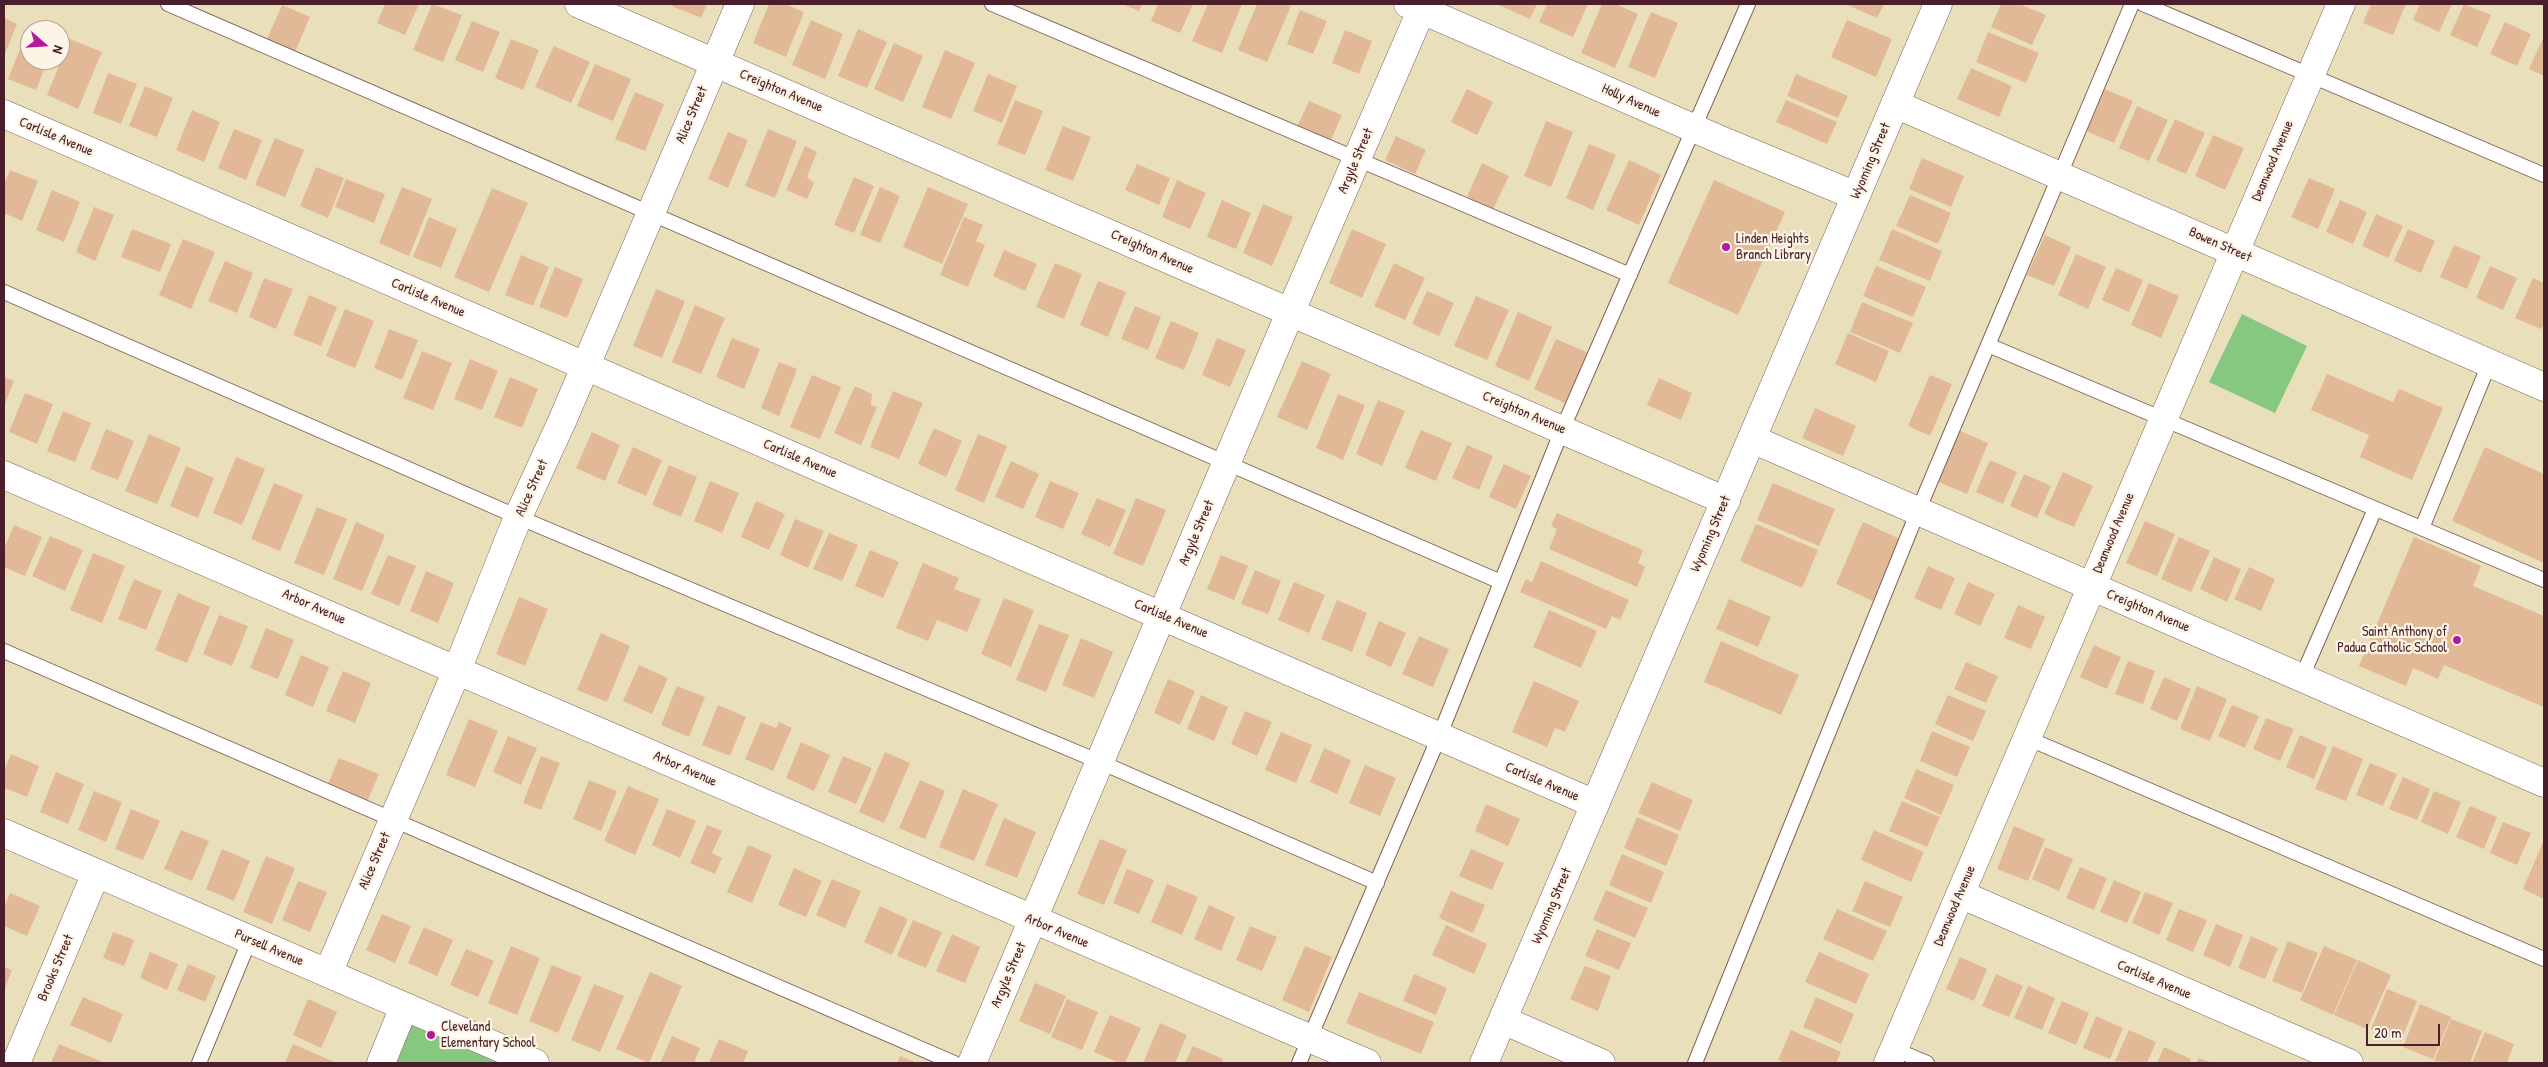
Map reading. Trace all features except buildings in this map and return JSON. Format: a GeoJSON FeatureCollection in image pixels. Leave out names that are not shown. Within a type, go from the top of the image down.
{"type":"FeatureCollection","features":[{"type":"Feature","properties":{"kind":"street","name":"Creighton Avenue"},"geometry":{"type":"LineString","coordinates":[[579,4],[1726,501]]}},
{"type":"Feature","properties":{"kind":"street","name":"Alice Street"},"geometry":{"type":"LineString","coordinates":[[328,973],[457,670],[518,517],[585,366],[740,4]]}},
{"type":"Feature","properties":{"kind":"street","name":"Wyoming Street"},"geometry":{"type":"LineString","coordinates":[[1484,1063],[1938,4]]}},
{"type":"Feature","properties":{"kind":"street","name":"Deanwood Avenue"},"geometry":{"type":"LineString","coordinates":[[1891,1056],[2341,4]]}},
{"type":"Feature","properties":{"kind":"street","name":"Argyle Street"},"geometry":{"type":"LineString","coordinates":[[972,1063],[1226,462],[1357,160],[1418,6]]}},
{"type":"Feature","properties":{"kind":"street","name":"Holly Avenue"},"geometry":{"type":"LineString","coordinates":[[1418,6],[1695,129],[1856,196]]}},
{"type":"Feature","properties":{"kind":"street","name":"Bowen Street"},"geometry":{"type":"LineString","coordinates":[[1896,104],[2544,387]]}},
{"type":"Feature","properties":{"kind":"street","name":"Carlisle Avenue"},"geometry":{"type":"LineString","coordinates":[[4,114],[1595,804]]}},
{"type":"Feature","properties":{"kind":"street","name":"Creighton Avenue"},"geometry":{"type":"LineString","coordinates":[[1752,439],[2544,784]]}},
{"type":"Feature","properties":{"kind":"street","name":"Arbor Avenue"},"geometry":{"type":"LineString","coordinates":[[4,475],[1367,1063]]}},
{"type":"Feature","properties":{"kind":"street","name":"Pursell Avenue"},"geometry":{"type":"LineString","coordinates":[[4,833],[535,1063]]}},
{"type":"Feature","properties":{"kind":"street","name":"Brooks Street"},"geometry":{"type":"LineString","coordinates":[[16,1063],[96,873]]}},
{"type":"Feature","properties":{"kind":"street","name":"Carlisle Avenue"},"geometry":{"type":"LineString","coordinates":[[1960,894],[2349,1063]]}},
{"type":"Feature","properties":{"kind":"street"},"geometry":{"type":"LineString","coordinates":[[380,1063],[404,1007]]}},
{"type":"Feature","properties":{"kind":"street"},"geometry":{"type":"LineString","coordinates":[[1503,1020],[1601,1063]]}},
{"type":"Feature","properties":{"kind":"lane"},"geometry":{"type":"LineString","coordinates":[[168,4],[1501,582]]}},
{"type":"Feature","properties":{"kind":"lane"},"geometry":{"type":"LineString","coordinates":[[992,4],[1630,275]]}},
{"type":"Feature","properties":{"kind":"lane"},"geometry":{"type":"LineString","coordinates":[[1299,1063],[1439,737],[1562,430],[1748,4]]}},
{"type":"Feature","properties":{"kind":"lane"},"geometry":{"type":"LineString","coordinates":[[1695,1063],[1918,511],[2132,4]]}},
{"type":"Feature","properties":{"kind":"lane"},"geometry":{"type":"LineString","coordinates":[[2143,4],[2544,175]]}},
{"type":"Feature","properties":{"kind":"lane"},"geometry":{"type":"LineString","coordinates":[[4,292],[518,517],[1100,762],[1377,883]]}},
{"type":"Feature","properties":{"kind":"lane"},"geometry":{"type":"LineString","coordinates":[[1988,345],[2544,580]]}},
{"type":"Feature","properties":{"kind":"lane"},"geometry":{"type":"LineString","coordinates":[[2422,528],[2489,364]]}},
{"type":"Feature","properties":{"kind":"lane"},"geometry":{"type":"LineString","coordinates":[[2301,679],[2376,509]]}},
{"type":"Feature","properties":{"kind":"lane"},"geometry":{"type":"LineString","coordinates":[[4,651],[954,1063]]}},
{"type":"Feature","properties":{"kind":"lane"},"geometry":{"type":"LineString","coordinates":[[2027,738],[2544,959]]}},
{"type":"Feature","properties":{"kind":"lane"},"geometry":{"type":"LineString","coordinates":[[199,1063],[250,939]]}},
{"type":"Feature","properties":{"kind":"lane"},"geometry":{"type":"LineString","coordinates":[[1891,1056],[1928,1063]]}},
{"type":"Feature","properties":{"kind":"green space"},"geometry":{"type":"Polygon","coordinates":[[[2242,314],[2307,346],[2275,413],[2209,382],[2242,314]]]}},
{"type":"Feature","properties":{"kind":"green space","name":"Cleveland Elementary School"},"geometry":{"type":"Polygon","coordinates":[[[404,1007],[535,1063],[381,1063],[404,1007]]]}},
{"type":"Feature","properties":{"kind":"place","name":"Linden Heights Branch Library"},"geometry":{"type":"Point","coordinates":[1726,247]}},
{"type":"Feature","properties":{"kind":"place","name":"Saint Anthony of Padua Catholic School"},"geometry":{"type":"Point","coordinates":[2457,640]}},
{"type":"Feature","properties":{"kind":"place","name":"Cleveland Elementary School"},"geometry":{"type":"Point","coordinates":[431,1035]}}]}
